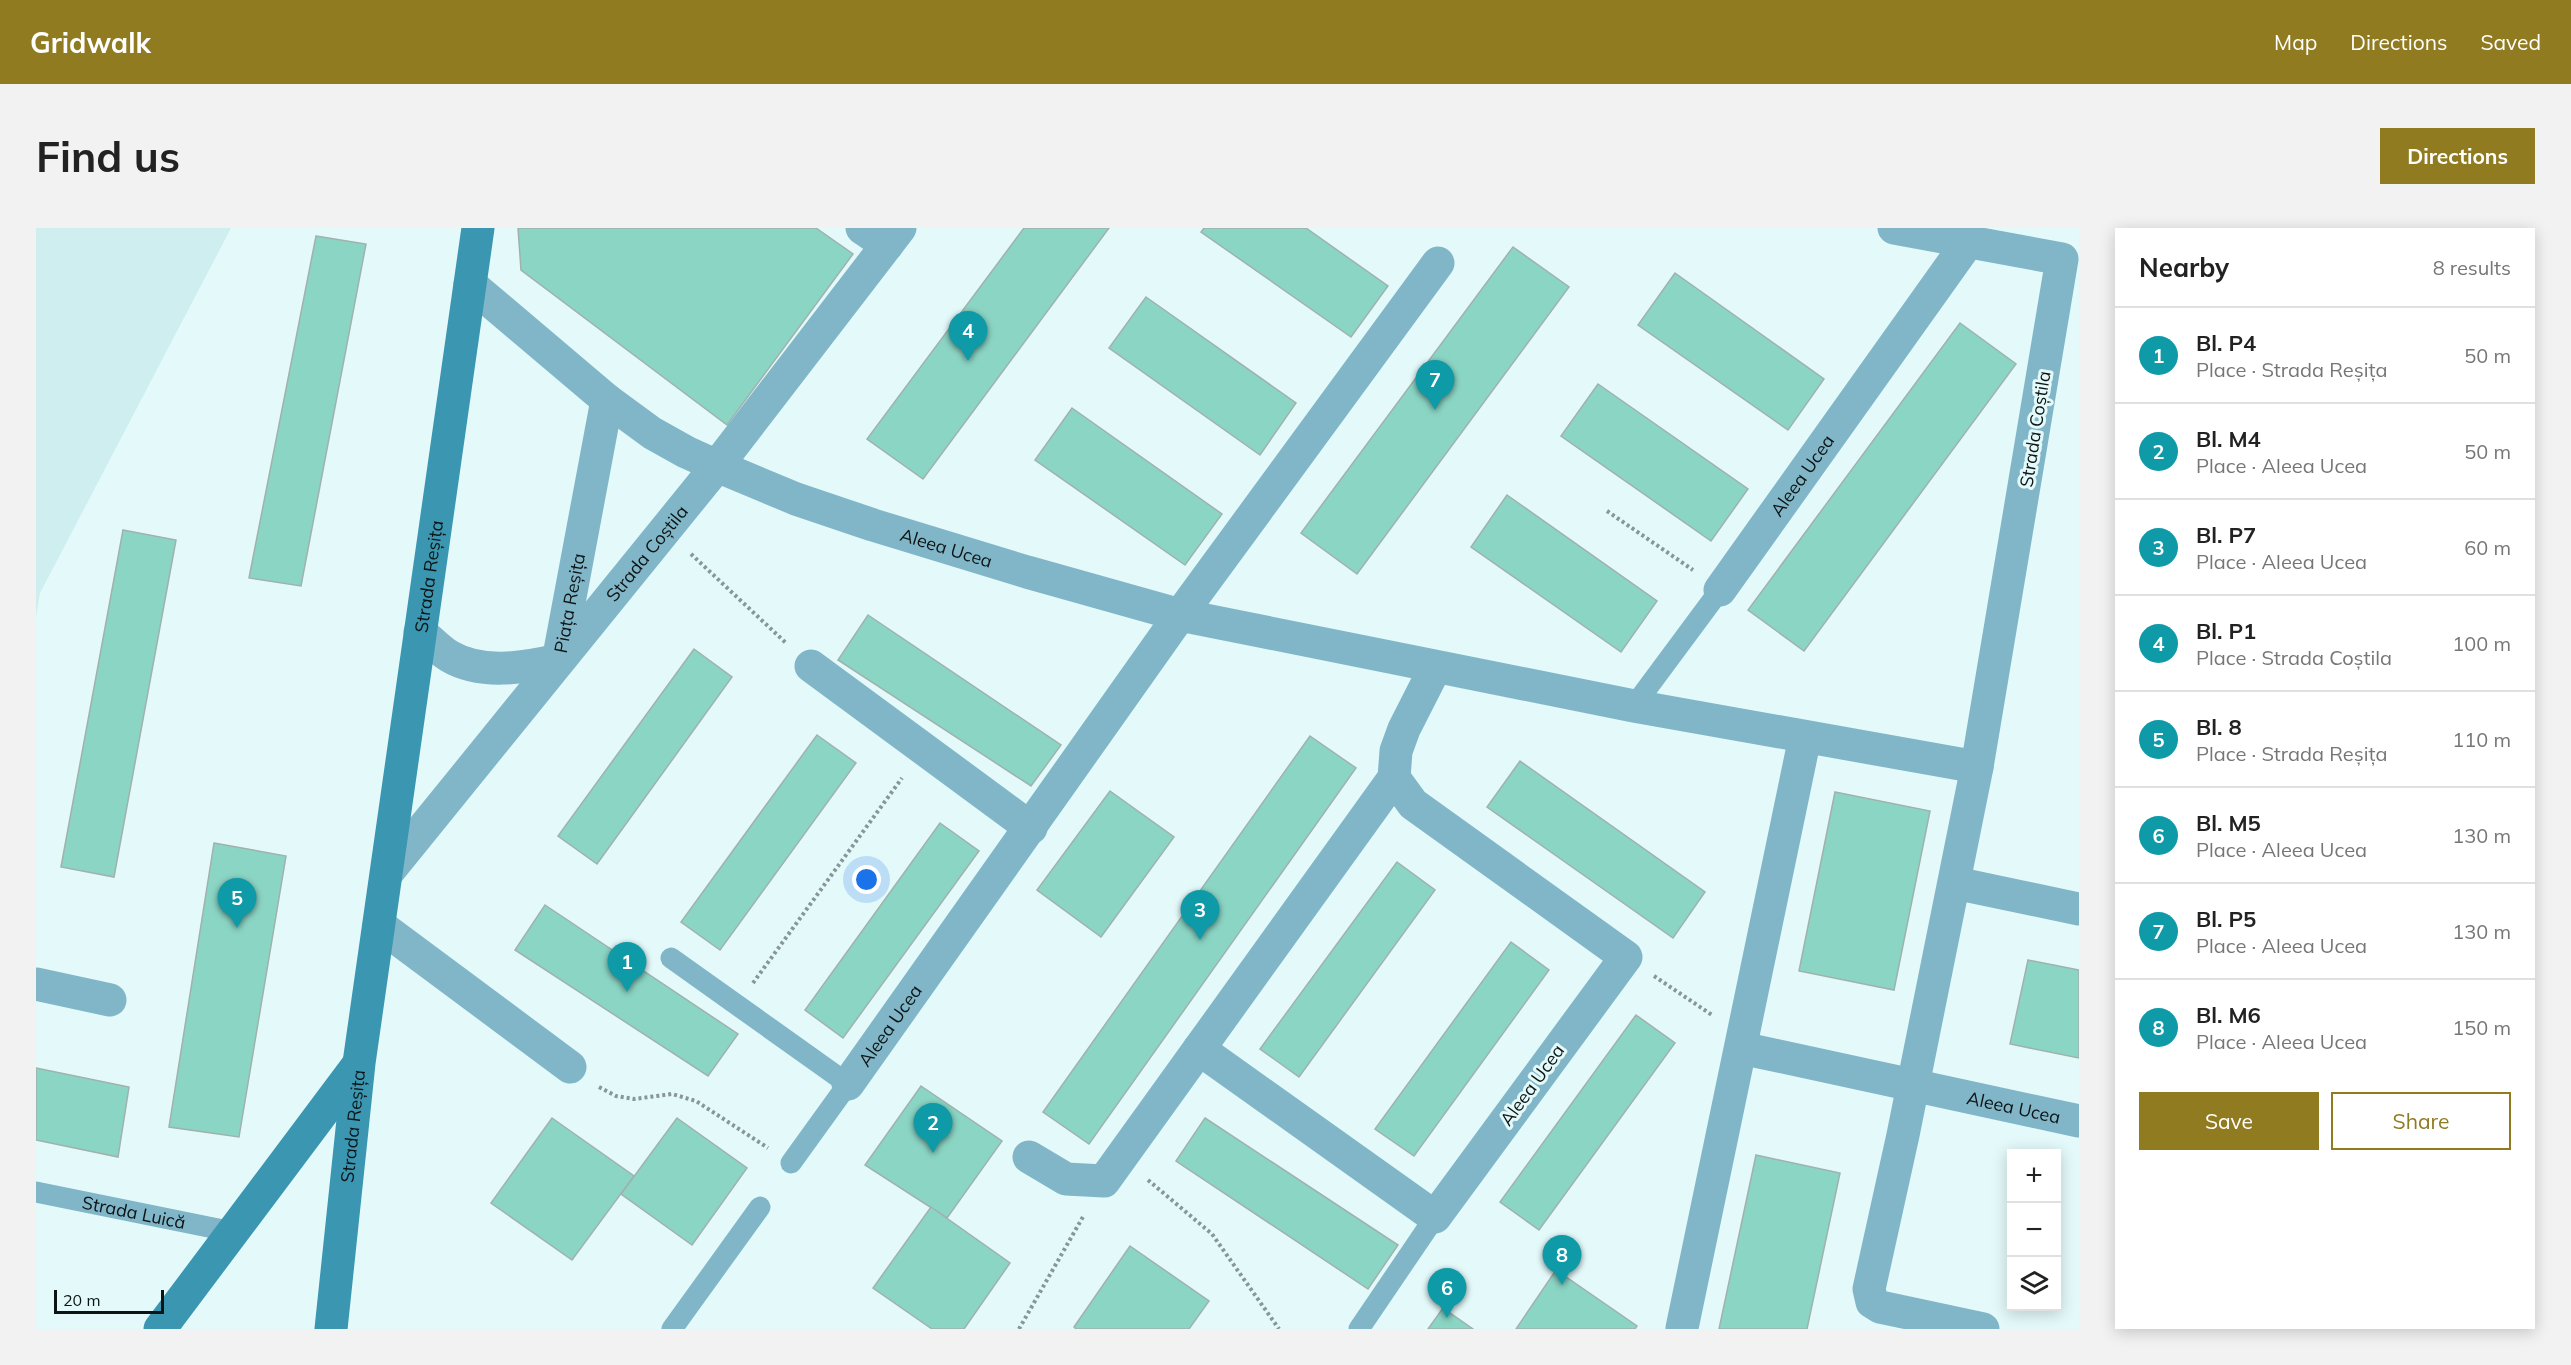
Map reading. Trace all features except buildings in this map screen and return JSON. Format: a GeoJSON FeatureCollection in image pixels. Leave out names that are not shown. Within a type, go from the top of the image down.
{"type":"FeatureCollection","features":[{"type":"Feature","properties":{"kind":"street","name":"Strada Reșița"},"geometry":{"type":"LineString","coordinates":[[331,1329],[359,1063],[478,228]]}},
{"type":"Feature","properties":{"kind":"street","name":"Strada Coștila"},"geometry":{"type":"LineString","coordinates":[[1894,228],[2062,259],[1977,767]]}},
{"type":"Feature","properties":{"kind":"street","name":"Strada Coștila"},"geometry":{"type":"LineString","coordinates":[[387,873],[717,466],[883,234]]}},
{"type":"Feature","properties":{"kind":"street","name":"Aleea Ucea"},"geometry":{"type":"LineString","coordinates":[[1720,590],[1968,242]]}},
{"type":"Feature","properties":{"kind":"street","name":"Aleea Ucea"},"geometry":{"type":"LineString","coordinates":[[848,1084],[1180,615],[1438,263]]}},
{"type":"Feature","properties":{"kind":"street"},"geometry":{"type":"LineString","coordinates":[[470,284],[607,400],[652,433],[717,466]]}},
{"type":"Feature","properties":{"kind":"street","name":"Piața Reșița"},"geometry":{"type":"LineString","coordinates":[[420,632],[449,656],[482,666],[519,669],[558,660],[607,400]]}},
{"type":"Feature","properties":{"kind":"street","name":"Aleea Ucea"},"geometry":{"type":"LineString","coordinates":[[717,466],[796,499],[873,525],[1180,615],[1435,668],[1634,706],[1977,767]]}},
{"type":"Feature","properties":{"kind":"street"},"geometry":{"type":"LineString","coordinates":[[811,666],[1031,828]]}},
{"type":"Feature","properties":{"kind":"street"},"geometry":{"type":"LineString","coordinates":[[1029,1157],[1066,1179],[1113,1169],[1394,778],[1396,751],[1404,729],[1435,668]]}},
{"type":"Feature","properties":{"kind":"street"},"geometry":{"type":"LineString","coordinates":[[1682,1328],[1805,737]]}},
{"type":"Feature","properties":{"kind":"street"},"geometry":{"type":"LineString","coordinates":[[1977,767],[1955,883],[1869,1289],[1872,1302],[1880,1307],[1983,1329]]}},
{"type":"Feature","properties":{"kind":"street"},"geometry":{"type":"LineString","coordinates":[[1394,778],[1413,804],[1626,957]]}},
{"type":"Feature","properties":{"kind":"street"},"geometry":{"type":"LineString","coordinates":[[1955,883],[2079,909]]}},
{"type":"Feature","properties":{"kind":"street"},"geometry":{"type":"LineString","coordinates":[[379,925],[570,1067]]}},
{"type":"Feature","properties":{"kind":"street","name":"Aleea Ucea"},"geometry":{"type":"LineString","coordinates":[[1435,1216],[1626,957]]}},
{"type":"Feature","properties":{"kind":"street"},"geometry":{"type":"LineString","coordinates":[[36,984],[110,1000]]}},
{"type":"Feature","properties":{"kind":"street","name":"Aleea Ucea"},"geometry":{"type":"LineString","coordinates":[[1742,1042],[1913,1085],[2079,1121]]}},
{"type":"Feature","properties":{"kind":"street"},"geometry":{"type":"LineString","coordinates":[[1199,1049],[1435,1216]]}},
{"type":"Feature","properties":{"kind":"street"},"geometry":{"type":"LineString","coordinates":[[160,1329],[359,1063]]}},
{"type":"Feature","properties":{"kind":"lane","name":"Aleea Ucea"},"geometry":{"type":"LineString","coordinates":[[1634,706],[1720,590]]}},
{"type":"Feature","properties":{"kind":"lane"},"geometry":{"type":"LineString","coordinates":[[671,958],[848,1084]]}},
{"type":"Feature","properties":{"kind":"lane","name":"Aleea Ucea"},"geometry":{"type":"LineString","coordinates":[[791,1163],[848,1084]]}},
{"type":"Feature","properties":{"kind":"lane","name":"Strada Luică"},"geometry":{"type":"LineString","coordinates":[[36,1192],[233,1232]]}},
{"type":"Feature","properties":{"kind":"lane"},"geometry":{"type":"LineString","coordinates":[[672,1329],[760,1207]]}},
{"type":"Feature","properties":{"kind":"lane"},"geometry":{"type":"LineString","coordinates":[[1359,1329],[1435,1216]]}},
{"type":"Feature","properties":{"kind":"path"},"geometry":{"type":"LineString","coordinates":[[1607,511],[1720,590]]}},
{"type":"Feature","properties":{"kind":"path"},"geometry":{"type":"LineString","coordinates":[[665,529],[811,666]]}},
{"type":"Feature","properties":{"kind":"path"},"geometry":{"type":"LineString","coordinates":[[737,1005],[922,749]]}},
{"type":"Feature","properties":{"kind":"path"},"geometry":{"type":"LineString","coordinates":[[1626,957],[1742,1042]]}},
{"type":"Feature","properties":{"kind":"path"},"geometry":{"type":"LineString","coordinates":[[570,1067],[616,1096],[634,1099],[672,1094],[696,1101],[791,1163]]}},
{"type":"Feature","properties":{"kind":"path"},"geometry":{"type":"LineString","coordinates":[[1019,1329],[1113,1169],[1212,1234],[1279,1329]]}},
{"type":"Feature","properties":{"kind":"shaded area"},"geometry":{"type":"Polygon","coordinates":[[[36,228],[231,228],[40,593],[36,617],[36,228]]]}},
{"type":"Feature","properties":{"kind":"place","name":"Bl. P1"},"geometry":{"type":"Point","coordinates":[968,361]}},
{"type":"Feature","properties":{"kind":"place","name":"Bl. P5"},"geometry":{"type":"Point","coordinates":[1435,410]}},
{"type":"Feature","properties":{"kind":"place","name":"Bl. 8"},"geometry":{"type":"Point","coordinates":[237,928]}},
{"type":"Feature","properties":{"kind":"place","name":"Bl. P7"},"geometry":{"type":"Point","coordinates":[1200,940]}},
{"type":"Feature","properties":{"kind":"place","name":"Bl. P4"},"geometry":{"type":"Point","coordinates":[627,992]}},
{"type":"Feature","properties":{"kind":"place","name":"Bl. M4"},"geometry":{"type":"Point","coordinates":[933,1153]}},
{"type":"Feature","properties":{"kind":"place","name":"Bl. M6"},"geometry":{"type":"Point","coordinates":[1562,1285]}},
{"type":"Feature","properties":{"kind":"place","name":"Bl. M5"},"geometry":{"type":"Point","coordinates":[1447,1318]}}]}
